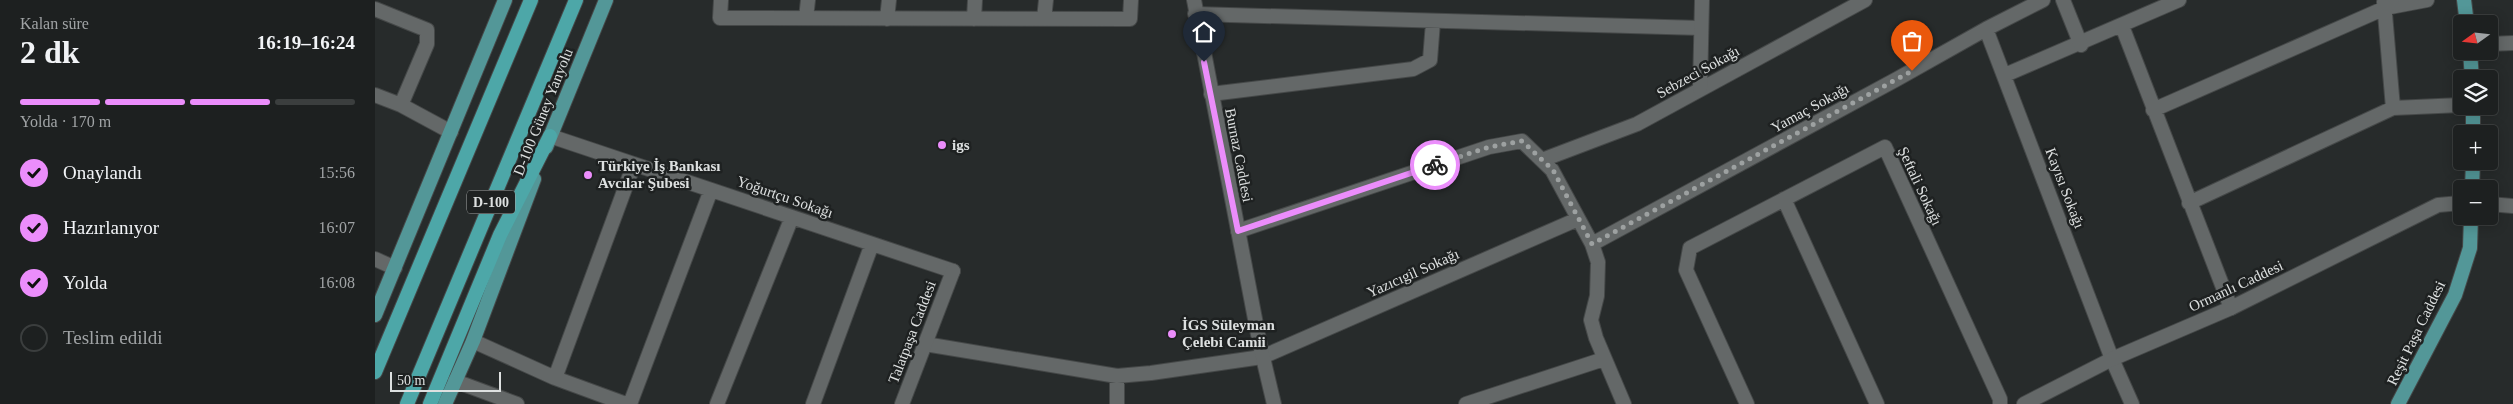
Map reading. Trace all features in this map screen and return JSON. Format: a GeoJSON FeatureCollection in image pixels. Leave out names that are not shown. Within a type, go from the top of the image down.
{"type":"FeatureCollection","features":[{"type":"Feature","properties":{"kind":"highway","name":"D-100"},"geometry":{"type":"LineString","coordinates":[[375,372],[531,0]]}},
{"type":"Feature","properties":{"kind":"highway","name":"D-100"},"geometry":{"type":"LineString","coordinates":[[407,404],[576,0]]}},
{"type":"Feature","properties":{"kind":"highway"},"geometry":{"type":"LineString","coordinates":[[430,404],[500,236],[550,136]]}},
{"type":"Feature","properties":{"kind":"main road"},"geometry":{"type":"LineString","coordinates":[[375,315],[505,0]]}},
{"type":"Feature","properties":{"kind":"main road","name":"D-100 Güney Yanyolu"},"geometry":{"type":"LineString","coordinates":[[445,404],[473,341],[550,136],[606,0]]}},
{"type":"Feature","properties":{"kind":"main road"},"geometry":{"type":"LineString","coordinates":[[2464,0],[2466,15]]}},
{"type":"Feature","properties":{"kind":"main road","name":"Reşit Paşa Caddesi"},"geometry":{"type":"LineString","coordinates":[[2398,404],[2455,295],[2470,248],[2471,225]]}},
{"type":"Feature","properties":{"kind":"street"},"geometry":{"type":"LineString","coordinates":[[721,0],[719,18],[974,19],[1130,19],[1131,0]]}},
{"type":"Feature","properties":{"kind":"street"},"geometry":{"type":"LineString","coordinates":[[806,18],[808,0]]}},
{"type":"Feature","properties":{"kind":"street"},"geometry":{"type":"LineString","coordinates":[[887,18],[889,0]]}},
{"type":"Feature","properties":{"kind":"street"},"geometry":{"type":"LineString","coordinates":[[974,19],[975,0]]}},
{"type":"Feature","properties":{"kind":"street"},"geometry":{"type":"LineString","coordinates":[[1044,19],[1046,0]]}},
{"type":"Feature","properties":{"kind":"street"},"geometry":{"type":"LineString","coordinates":[[1700,89],[1702,0]]}},
{"type":"Feature","properties":{"kind":"street","name":"Sebzeci Sokağı"},"geometry":{"type":"LineString","coordinates":[[1542,160],[1637,124],[1865,0]]}},
{"type":"Feature","properties":{"kind":"street","name":"Yamaç Sokağı"},"geometry":{"type":"LineString","coordinates":[[1592,244],[1863,98],[1986,28],[2043,0]]}},
{"type":"Feature","properties":{"kind":"street"},"geometry":{"type":"LineString","coordinates":[[2063,0],[2081,45]]}},
{"type":"Feature","properties":{"kind":"street"},"geometry":{"type":"LineString","coordinates":[[2005,75],[2081,45],[2179,0]]}},
{"type":"Feature","properties":{"kind":"street"},"geometry":{"type":"LineString","coordinates":[[2153,110],[2384,4],[2427,0]]}},
{"type":"Feature","properties":{"kind":"street"},"geometry":{"type":"LineString","coordinates":[[2384,4],[2393,108]]}},
{"type":"Feature","properties":{"kind":"street"},"geometry":{"type":"LineString","coordinates":[[1195,7],[1433,22],[1701,28]]}},
{"type":"Feature","properties":{"kind":"street","name":"Burnaz Caddesi"},"geometry":{"type":"LineString","coordinates":[[1195,7],[1262,357],[1274,404]]}},
{"type":"Feature","properties":{"kind":"street"},"geometry":{"type":"LineString","coordinates":[[375,9],[427,30],[427,44],[401,105]]}},
{"type":"Feature","properties":{"kind":"street"},"geometry":{"type":"LineString","coordinates":[[1211,94],[1413,69],[1430,60],[1433,22]]}},
{"type":"Feature","properties":{"kind":"street"},"geometry":{"type":"LineString","coordinates":[[2121,26],[2231,308]]}},
{"type":"Feature","properties":{"kind":"street","name":"Kayısı Sokağı"},"geometry":{"type":"LineString","coordinates":[[1986,28],[2112,359],[2132,404]]}},
{"type":"Feature","properties":{"kind":"street"},"geometry":{"type":"LineString","coordinates":[[2498,43],[2513,42]]}},
{"type":"Feature","properties":{"kind":"street"},"geometry":{"type":"LineString","coordinates":[[375,95],[401,105],[451,132]]}},
{"type":"Feature","properties":{"kind":"street"},"geometry":{"type":"LineString","coordinates":[[2189,204],[2393,108],[2453,105]]}},
{"type":"Feature","properties":{"kind":"street","name":"Yoğurtçu Sokağı"},"geometry":{"type":"LineString","coordinates":[[550,136],[953,271]]}},
{"type":"Feature","properties":{"kind":"street"},"geometry":{"type":"LineString","coordinates":[[1238,231],[1489,147],[1522,141],[1553,170],[1592,244],[1598,262],[1597,296],[1591,320],[1604,359],[1624,404]]}},
{"type":"Feature","properties":{"kind":"street","name":"Şeftali Sokağı"},"geometry":{"type":"LineString","coordinates":[[1747,404],[1685,270],[1690,248],[1885,147],[2001,399],[2000,404]]}},
{"type":"Feature","properties":{"kind":"street"},"geometry":{"type":"LineString","coordinates":[[555,378],[634,164]]}},
{"type":"Feature","properties":{"kind":"street"},"geometry":{"type":"LineString","coordinates":[[630,404],[711,190]]}},
{"type":"Feature","properties":{"kind":"street"},"geometry":{"type":"LineString","coordinates":[[1784,199],[1877,404]]}},
{"type":"Feature","properties":{"kind":"street","name":"Ormanlı Caddesi"},"geometry":{"type":"LineString","coordinates":[[2024,404],[2112,359],[2231,308],[2438,205],[2453,204]]}},
{"type":"Feature","properties":{"kind":"street"},"geometry":{"type":"LineString","coordinates":[[2498,205],[2513,206]]}},
{"type":"Feature","properties":{"kind":"street"},"geometry":{"type":"LineString","coordinates":[[717,404],[792,217]]}},
{"type":"Feature","properties":{"kind":"street","name":"Yazıcıgil Sokağı"},"geometry":{"type":"LineString","coordinates":[[925,344],[1117,376],[1262,357],[1578,219]]}},
{"type":"Feature","properties":{"kind":"street"},"geometry":{"type":"LineString","coordinates":[[813,404],[872,244]]}},
{"type":"Feature","properties":{"kind":"street"},"geometry":{"type":"LineString","coordinates":[[375,259],[395,268]]}},
{"type":"Feature","properties":{"kind":"street","name":"Talatpaşa Caddesi"},"geometry":{"type":"LineString","coordinates":[[902,404],[953,271]]}},
{"type":"Feature","properties":{"kind":"street"},"geometry":{"type":"LineString","coordinates":[[473,341],[555,378],[626,404]]}},
{"type":"Feature","properties":{"kind":"street"},"geometry":{"type":"LineString","coordinates":[[1466,404],[1604,359]]}},
{"type":"Feature","properties":{"kind":"street"},"geometry":{"type":"LineString","coordinates":[[1117,376],[1117,404]]}},
{"type":"Feature","properties":{"kind":"street"},"geometry":{"type":"LineString","coordinates":[[455,381],[517,404]]}},
{"type":"Feature","properties":{"kind":"way so far"},"geometry":{"type":"LineString","coordinates":[[1435,165],[1489,147],[1522,141],[1553,170],[1592,244],[1912,71]]}},
{"type":"Feature","properties":{"kind":"place","name":"igs"},"geometry":{"type":"Point","coordinates":[942,145]}},
{"type":"Feature","properties":{"kind":"place","name":"Türkiye İş Bankası Avcılar Şubesi"},"geometry":{"type":"Point","coordinates":[588,175]}},
{"type":"Feature","properties":{"kind":"place","name":"İGS Süleyman Çelebi Camii"},"geometry":{"type":"Point","coordinates":[1172,334]}},
{"type":"Feature","properties":{"kind":"route"},"geometry":{"type":"LineString","coordinates":[[1204,62],[1238,231],[1435,165]]}}]}
